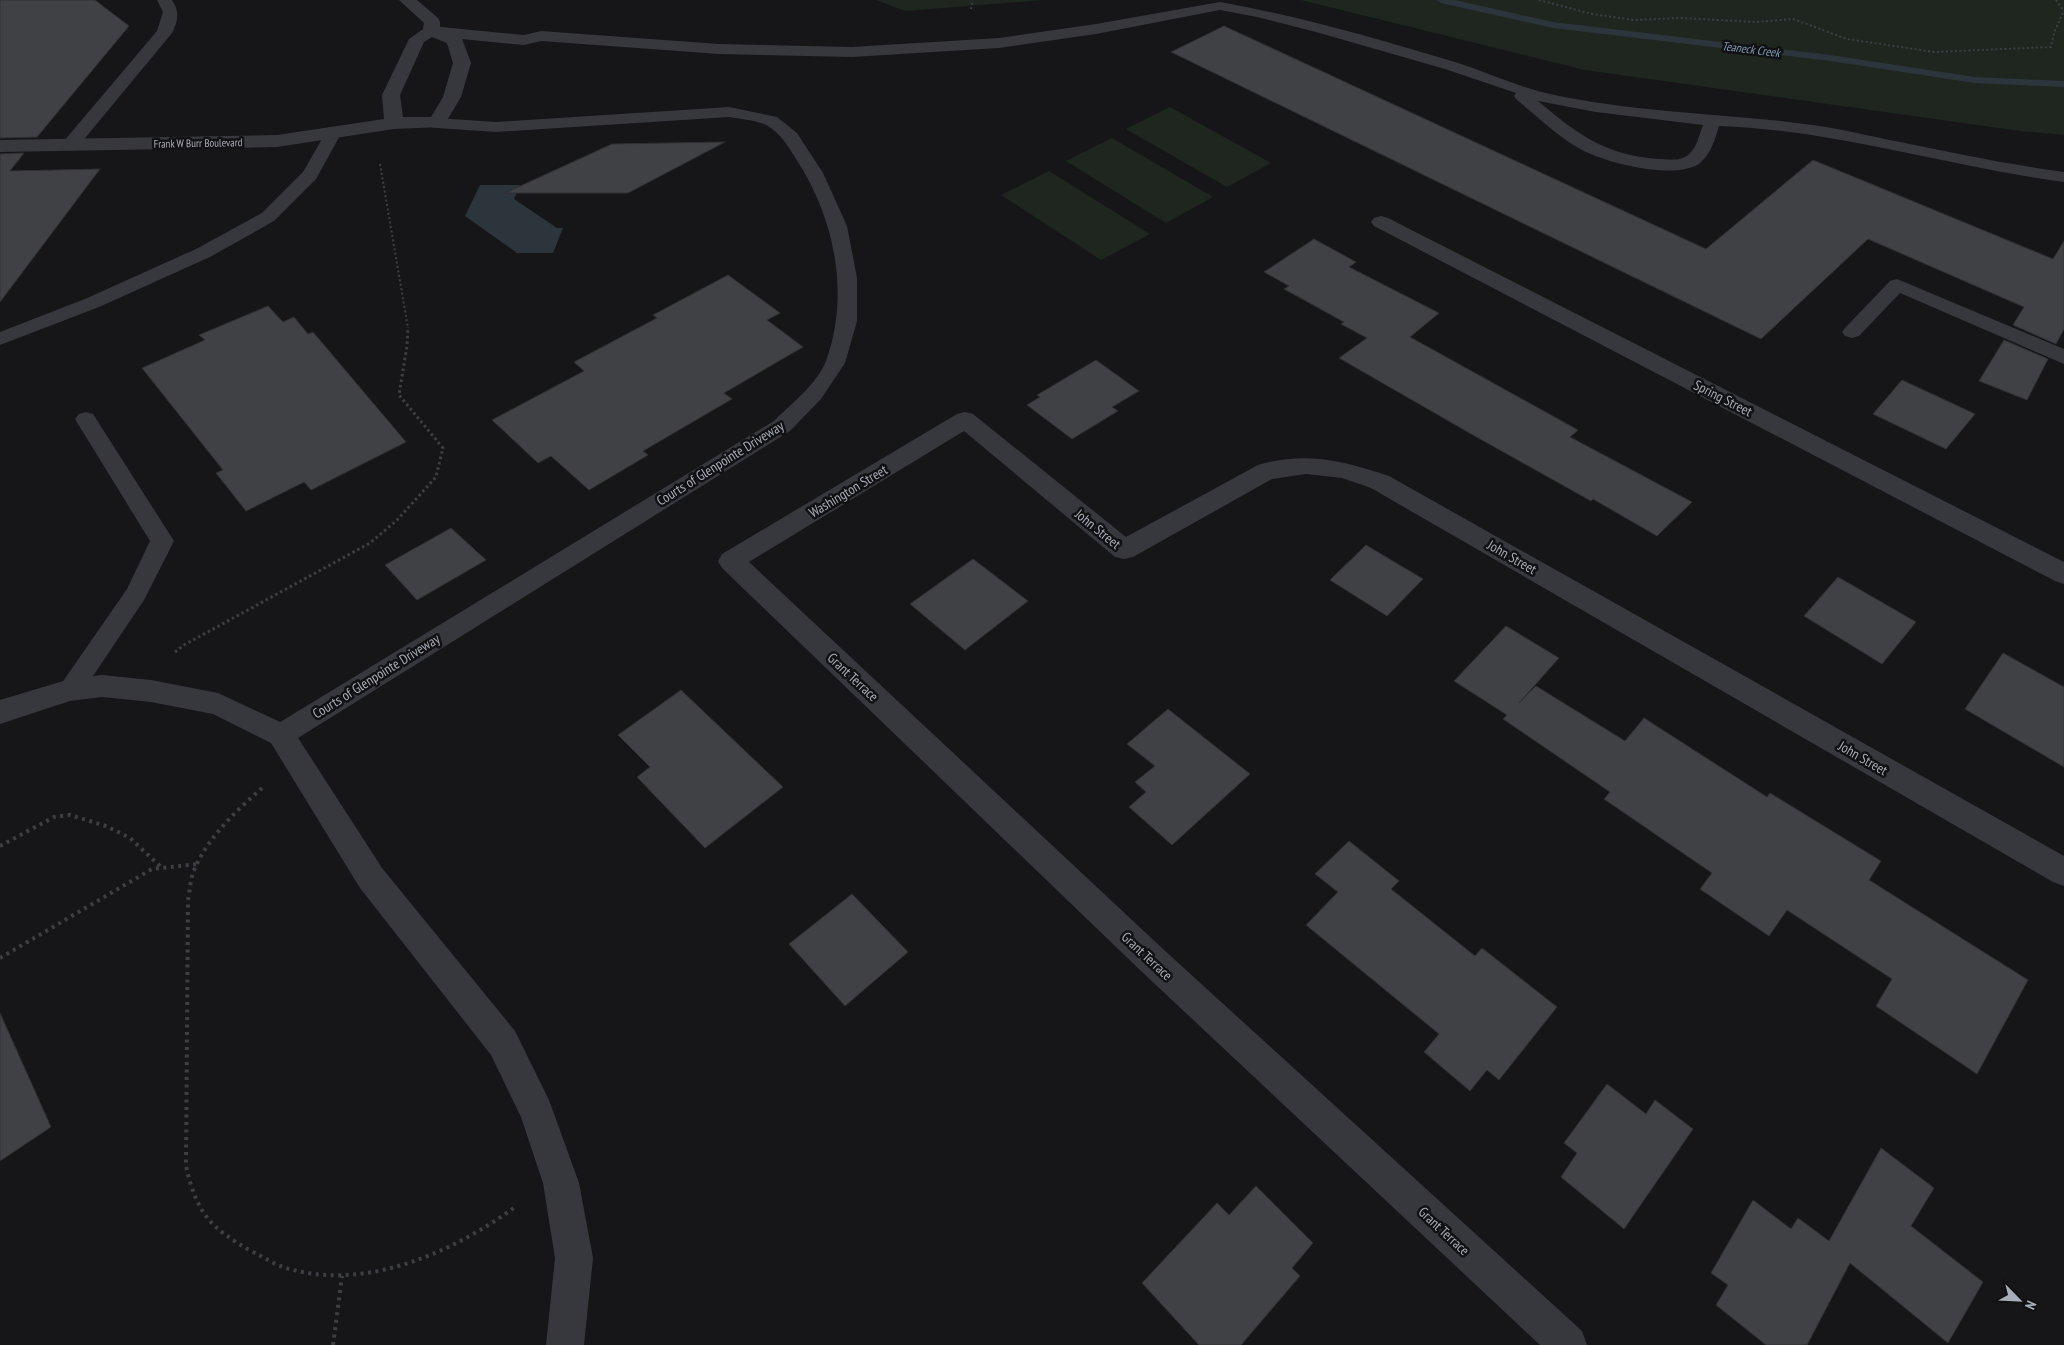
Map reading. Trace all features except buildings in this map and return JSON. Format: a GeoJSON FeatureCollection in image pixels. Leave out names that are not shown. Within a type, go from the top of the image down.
{"type":"FeatureCollection","features":[{"type":"Feature","properties":{"kind":"street"},"geometry":{"type":"LineString","coordinates":[[407,0],[432,26],[455,40],[462,64],[452,98],[437,123]]}},
{"type":"Feature","properties":{"kind":"street"},"geometry":{"type":"LineString","coordinates":[[387,123],[391,95],[395,86],[417,39],[432,26]]}},
{"type":"Feature","properties":{"kind":"street","name":"Frank W Burr Boulevard"},"geometry":{"type":"LineString","coordinates":[[0,146],[277,141],[387,123],[437,123]]}},
{"type":"Feature","properties":{"kind":"street","name":"Spring Street"},"geometry":{"type":"LineString","coordinates":[[1381,222],[2064,574]]}},
{"type":"Feature","properties":{"kind":"street","name":"Washington Street"},"geometry":{"type":"LineString","coordinates":[[731,561],[966,420]]}},
{"type":"Feature","properties":{"kind":"street","name":"John Street"},"geometry":{"type":"LineString","coordinates":[[966,420],[1124,550],[1267,471],[1306,466],[1344,470],[1380,482],[2064,872]]}},
{"type":"Feature","properties":{"kind":"street","name":"Grant Terrace"},"geometry":{"type":"LineString","coordinates":[[731,561],[1152,960],[1568,1345]]}},
{"type":"Feature","properties":{"kind":"street"},"geometry":{"type":"LineString","coordinates":[[0,712],[70,690],[102,686],[150,691],[218,704],[288,747],[371,878],[504,1043],[536,1112],[558,1172],[574,1258],[565,1345]]}},
{"type":"Feature","properties":{"kind":"lane"},"geometry":{"type":"LineString","coordinates":[[70,145],[164,33],[172,18],[169,4],[164,0]]}},
{"type":"Feature","properties":{"kind":"lane"},"geometry":{"type":"LineString","coordinates":[[432,26],[524,40],[541,36],[719,49],[852,52],[999,43],[1096,29],[1220,6],[1258,13],[1321,29],[1451,66],[1545,98],[1713,121],[1748,122],[1816,130],[2019,171],[2064,177]]}},
{"type":"Feature","properties":{"kind":"lane"},"geometry":{"type":"LineString","coordinates":[[1508,85],[1582,143],[1599,152],[1650,164],[1683,164],[1694,160],[1701,151],[1713,121]]}},
{"type":"Feature","properties":{"kind":"lane","name":"Courts of Glenpointe Driveway"},"geometry":{"type":"LineString","coordinates":[[288,747],[782,426],[814,394],[835,363],[847,321],[847,278],[838,226],[814,173],[791,137],[771,121],[729,112],[496,127],[437,123]]}},
{"type":"Feature","properties":{"kind":"lane"},"geometry":{"type":"LineString","coordinates":[[0,339],[135,284],[203,252],[268,217],[310,175],[334,132]]}},
{"type":"Feature","properties":{"kind":"lane"},"geometry":{"type":"LineString","coordinates":[[1852,332],[1897,285],[2064,357]]}},
{"type":"Feature","properties":{"kind":"lane"},"geometry":{"type":"LineString","coordinates":[[70,690],[136,594],[162,541],[86,419]]}},
{"type":"Feature","properties":{"kind":"path"},"geometry":{"type":"LineString","coordinates":[[971,9],[973,0]]}},
{"type":"Feature","properties":{"kind":"path"},"geometry":{"type":"LineString","coordinates":[[1539,0],[1592,14],[1634,20],[1680,18],[1756,22],[1793,19],[1847,39],[1934,52],[2051,48],[2054,33],[2064,10],[2056,0]]}},
{"type":"Feature","properties":{"kind":"path"},"geometry":{"type":"LineString","coordinates":[[127,689],[184,645],[370,543],[397,520],[436,477],[443,448],[399,395],[407,346],[408,327],[393,250],[379,161],[387,123]]}},
{"type":"Feature","properties":{"kind":"path"},"geometry":{"type":"LineString","coordinates":[[288,747],[247,802],[207,847],[193,873],[188,900],[186,1166],[190,1189],[198,1208],[224,1236],[275,1264],[307,1272],[342,1276],[387,1268],[424,1257],[458,1242],[499,1220],[558,1172]]}},
{"type":"Feature","properties":{"kind":"path"},"geometry":{"type":"LineString","coordinates":[[0,846],[54,817],[70,815],[106,826],[124,835],[140,846],[162,868]]}},
{"type":"Feature","properties":{"kind":"path"},"geometry":{"type":"LineString","coordinates":[[0,958],[152,869],[198,864]]}},
{"type":"Feature","properties":{"kind":"path"},"geometry":{"type":"LineString","coordinates":[[333,1345],[342,1276]]}},
{"type":"Feature","properties":{"kind":"shaded area"},"geometry":{"type":"Polygon","coordinates":[[[876,0],[1044,0],[905,11],[876,0]]]}},
{"type":"Feature","properties":{"kind":"shaded area"},"geometry":{"type":"Polygon","coordinates":[[[1301,0],[2064,0],[2064,135],[2020,131],[1585,70],[1301,0]]]}},
{"type":"Feature","properties":{"kind":"shaded area"},"geometry":{"type":"Polygon","coordinates":[[[1170,107],[1271,163],[1227,187],[1126,129],[1170,107]]]}},
{"type":"Feature","properties":{"kind":"shaded area"},"geometry":{"type":"Polygon","coordinates":[[[1112,138],[1213,197],[1166,223],[1066,161],[1112,138]]]}},
{"type":"Feature","properties":{"kind":"shaded area"},"geometry":{"type":"Polygon","coordinates":[[[1049,171],[1150,234],[1101,260],[1001,195],[1049,171]]]}},
{"type":"Feature","properties":{"kind":"shaded area"},"geometry":{"type":"Polygon","coordinates":[[[480,185],[520,185],[514,199],[557,228],[563,228],[553,253],[517,253],[465,216],[480,185]]]}},
{"type":"Feature","properties":{"kind":"waterway","name":"Teaneck Creek"},"geometry":{"type":"LineString","coordinates":[[1441,0],[1553,25],[1830,58],[1975,80],[2064,84]]}}]}
